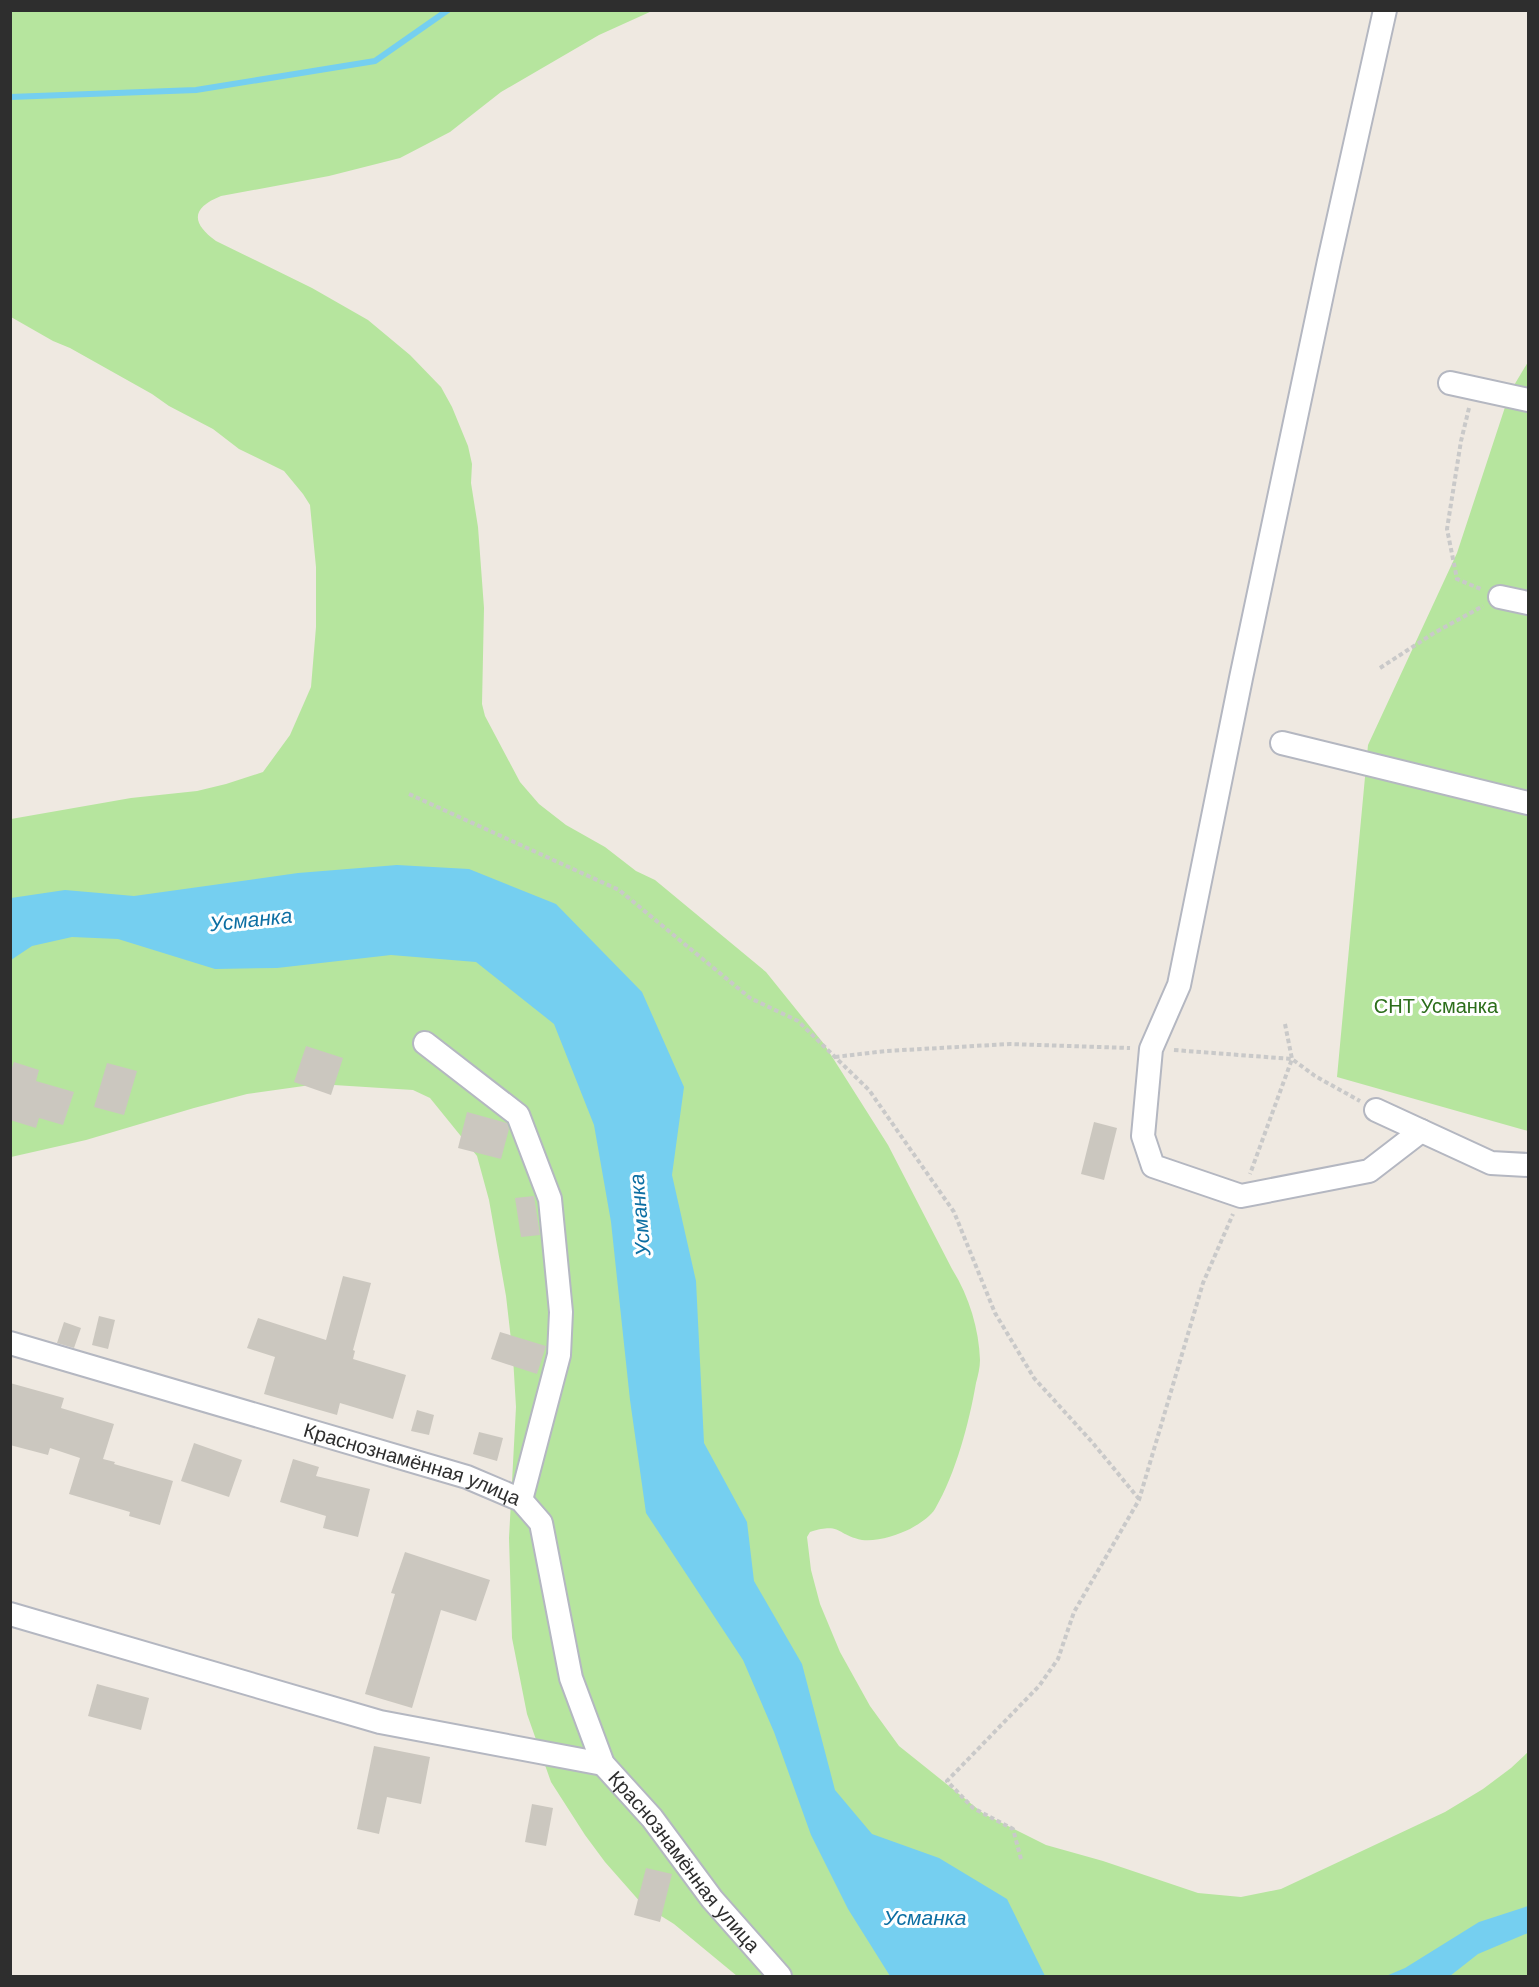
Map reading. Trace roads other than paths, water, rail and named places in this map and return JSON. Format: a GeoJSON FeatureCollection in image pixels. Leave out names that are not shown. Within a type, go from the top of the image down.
{"type":"FeatureCollection","features":[{"type":"Feature","properties":{"kind":"street"},"geometry":{"type":"LineString","coordinates":[[1385,10],[1241,678],[1179,985],[1151,1049],[1143,1136],[1153,1166],[1240,1196],[1369,1171],[1421,1131]]}},
{"type":"Feature","properties":{"kind":"street"},"geometry":{"type":"LineString","coordinates":[[1450,383],[1528,400]]}},
{"type":"Feature","properties":{"kind":"street"},"geometry":{"type":"LineString","coordinates":[[1500,597],[1528,603]]}},
{"type":"Feature","properties":{"kind":"street"},"geometry":{"type":"LineString","coordinates":[[1282,743],[1528,803]]}},
{"type":"Feature","properties":{"kind":"street"},"geometry":{"type":"LineString","coordinates":[[425,1043],[518,1115],[550,1198],[561,1312],[559,1355],[521,1500]]}},
{"type":"Feature","properties":{"kind":"street"},"geometry":{"type":"LineString","coordinates":[[1376,1110],[1491,1163],[1528,1165]]}},
{"type":"Feature","properties":{"kind":"street","name":"Краснознамённая улица"},"geometry":{"type":"LineString","coordinates":[[10,1343],[467,1477],[521,1500],[541,1523],[571,1678],[603,1764],[652,1818],[712,1899],[780,1977]]}},
{"type":"Feature","properties":{"kind":"street"},"geometry":{"type":"LineString","coordinates":[[10,1614],[380,1722],[603,1764]]}},
{"type":"Feature","properties":{"kind":"water","name":"Усманка"},"geometry":{"type":"Polygon","coordinates":[[[397,865],[469,869],[556,904],[642,992],[684,1087],[672,1175],[696,1281],[704,1443],[747,1522],[754,1581],[802,1664],[835,1790],[872,1834],[939,1858],[1007,1899],[1045,1976],[890,1976],[848,1909],[811,1835],[774,1732],[743,1660],[646,1513],[630,1400],[611,1222],[594,1125],[554,1024],[476,962],[391,955],[277,968],[215,969],[118,939],[72,937],[32,946],[11,960],[11,898],[65,890],[134,896],[298,873],[397,865]]]}},
{"type":"Feature","properties":{"kind":"water"},"geometry":{"type":"Polygon","coordinates":[[[1528,1906],[1528,1933],[1478,1954],[1450,1976],[1386,1976],[1405,1968],[1479,1922],[1528,1906]]]}},
{"type":"Feature","properties":{"kind":"waterway"},"geometry":{"type":"LineString","coordinates":[[10,97],[196,90],[375,61],[448,10]]}},
{"type":"Feature","properties":{"kind":"park label","name":"СНТ Усманка"},"geometry":{"type":"Point","coordinates":[1436,1006]}}]}
